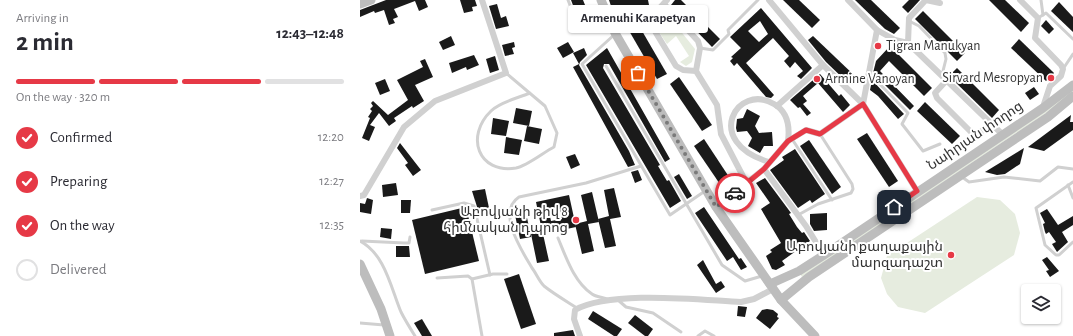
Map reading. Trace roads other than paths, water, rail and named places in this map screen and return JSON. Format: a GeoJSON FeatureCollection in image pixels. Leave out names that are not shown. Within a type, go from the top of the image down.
{"type":"FeatureCollection","features":[{"type":"Feature","properties":{"kind":"street"},"geometry":{"type":"LineString","coordinates":[[360,4],[371,0]]}},
{"type":"Feature","properties":{"kind":"street"},"geometry":{"type":"LineString","coordinates":[[360,196],[364,195],[404,127],[435,101],[506,73],[482,0]]}},
{"type":"Feature","properties":{"kind":"street"},"geometry":{"type":"LineString","coordinates":[[601,0],[615,33],[716,207],[781,300],[815,336]]}},
{"type":"Feature","properties":{"kind":"street"},"geometry":{"type":"LineString","coordinates":[[769,0],[822,66],[863,104],[917,191]]}},
{"type":"Feature","properties":{"kind":"street"},"geometry":{"type":"LineString","coordinates":[[848,0],[877,30],[895,40],[908,43],[1002,134]]}},
{"type":"Feature","properties":{"kind":"street"},"geometry":{"type":"LineString","coordinates":[[908,43],[909,18],[926,0],[940,3]]}},
{"type":"Feature","properties":{"kind":"street"},"geometry":{"type":"LineString","coordinates":[[1020,0],[1041,17],[1035,38],[1061,65],[1063,70],[1061,76],[1050,86],[1043,108]]}},
{"type":"Feature","properties":{"kind":"street"},"geometry":{"type":"LineString","coordinates":[[696,71],[684,70],[676,66],[653,28],[651,22],[652,17],[665,2],[698,41],[700,48],[696,71],[717,105],[721,134],[746,184]]}},
{"type":"Feature","properties":{"kind":"street"},"geometry":{"type":"LineString","coordinates":[[716,207],[764,169],[790,140],[806,130],[820,134],[863,104],[877,30]]}},
{"type":"Feature","properties":{"kind":"street"},"geometry":{"type":"LineString","coordinates":[[777,106],[822,66]]}},
{"type":"Feature","properties":{"kind":"street"},"geometry":{"type":"LineString","coordinates":[[944,78],[935,93],[937,98],[973,134],[980,133],[991,124]]}},
{"type":"Feature","properties":{"kind":"street","name":"Նաիրյան փողոց"},"geometry":{"type":"LineString","coordinates":[[771,286],[824,255],[917,191],[1043,108],[1073,85]]}},
{"type":"Feature","properties":{"kind":"street","name":"Նաիրյան փողոց"},"geometry":{"type":"LineString","coordinates":[[781,300],[809,277],[1048,117],[1073,96]]}},
{"type":"Feature","properties":{"kind":"street"},"geometry":{"type":"LineString","coordinates":[[769,162],[754,158],[743,150],[732,134],[730,125],[736,111],[747,102],[761,99],[768,100],[784,112],[788,120],[790,140]]}},
{"type":"Feature","properties":{"kind":"street"},"geometry":{"type":"LineString","coordinates":[[764,169],[806,226],[824,255]]}},
{"type":"Feature","properties":{"kind":"street"},"geometry":{"type":"LineString","coordinates":[[360,264],[369,279],[390,336]]}},
{"type":"Feature","properties":{"kind":"street"},"geometry":{"type":"LineString","coordinates":[[580,336],[573,315],[575,310],[583,306],[633,298],[741,302],[754,298],[771,286]]}},
{"type":"Feature","properties":{"kind":"lane"},"geometry":{"type":"LineString","coordinates":[[568,0],[577,23]]}},
{"type":"Feature","properties":{"kind":"lane"},"geometry":{"type":"LineString","coordinates":[[700,48],[713,50],[729,34],[728,30],[758,0]]}},
{"type":"Feature","properties":{"kind":"lane"},"geometry":{"type":"LineString","coordinates":[[1041,0],[1041,17]]}},
{"type":"Feature","properties":{"kind":"lane"},"geometry":{"type":"LineString","coordinates":[[1041,17],[1046,13],[1073,39]]}},
{"type":"Feature","properties":{"kind":"lane"},"geometry":{"type":"LineString","coordinates":[[909,21],[919,26],[945,53],[946,59],[944,78]]}},
{"type":"Feature","properties":{"kind":"lane"},"geometry":{"type":"LineString","coordinates":[[615,33],[582,64],[641,166],[670,215],[706,190]]}},
{"type":"Feature","properties":{"kind":"lane"},"geometry":{"type":"LineString","coordinates":[[1063,70],[1073,54]]}},
{"type":"Feature","properties":{"kind":"lane"},"geometry":{"type":"LineString","coordinates":[[606,66],[722,266],[745,281],[763,276]]}},
{"type":"Feature","properties":{"kind":"lane"},"geometry":{"type":"LineString","coordinates":[[506,73],[530,93],[545,106],[557,133],[554,147],[518,167],[501,169],[481,158],[476,147],[481,123],[492,110],[530,93]]}},
{"type":"Feature","properties":{"kind":"lane"},"geometry":{"type":"LineString","coordinates":[[869,73],[908,113],[902,124],[923,152],[940,144]]}},
{"type":"Feature","properties":{"kind":"lane"},"geometry":{"type":"LineString","coordinates":[[797,215],[818,204],[851,193],[853,189],[852,184],[820,134]]}},
{"type":"Feature","properties":{"kind":"lane"},"geometry":{"type":"LineString","coordinates":[[790,140],[832,200]]}},
{"type":"Feature","properties":{"kind":"lane"},"geometry":{"type":"LineString","coordinates":[[578,308],[543,285],[512,234],[510,208],[513,201],[518,197],[586,184],[641,166]]}},
{"type":"Feature","properties":{"kind":"lane"},"geometry":{"type":"LineString","coordinates":[[960,176],[969,182],[1004,177],[1040,181],[1058,167],[1073,169]]}},
{"type":"Feature","properties":{"kind":"lane"},"geometry":{"type":"LineString","coordinates":[[1073,182],[1036,208],[1036,214],[1045,245],[1056,255],[1059,255],[1073,242]]}},
{"type":"Feature","properties":{"kind":"lane"},"geometry":{"type":"LineString","coordinates":[[1068,185],[1073,198]]}},
{"type":"Feature","properties":{"kind":"lane"},"geometry":{"type":"LineString","coordinates":[[432,210],[464,203],[474,206],[490,275]]}},
{"type":"Feature","properties":{"kind":"lane"},"geometry":{"type":"LineString","coordinates":[[361,241],[409,243],[410,237]]}},
{"type":"Feature","properties":{"kind":"lane"},"geometry":{"type":"LineString","coordinates":[[558,238],[566,258],[581,283],[593,294],[615,300],[626,306],[652,312],[681,332]]}},
{"type":"Feature","properties":{"kind":"lane"},"geometry":{"type":"LineString","coordinates":[[361,241],[374,253],[384,267],[402,313],[415,336]]}},
{"type":"Feature","properties":{"kind":"lane"},"geometry":{"type":"LineString","coordinates":[[437,278],[468,276],[472,279],[490,275],[507,274]]}},
{"type":"Feature","properties":{"kind":"lane"},"geometry":{"type":"LineString","coordinates":[[472,279],[482,336]]}},
{"type":"Feature","properties":{"kind":"lane"},"geometry":{"type":"LineString","coordinates":[[360,322],[386,325]]}},
{"type":"Feature","properties":{"kind":"lane"},"geometry":{"type":"LineString","coordinates":[[698,336],[705,331],[714,336]]}},
{"type":"Feature","properties":{"kind":"place","name":"Tigran Manukyan"},"geometry":{"type":"Point","coordinates":[878,46]}},
{"type":"Feature","properties":{"kind":"place","name":"Armenuhi Karapetyan"},"geometry":{"type":"Point","coordinates":[638,73]}},
{"type":"Feature","properties":{"kind":"place","name":"Sirvard Mesropyan"},"geometry":{"type":"Point","coordinates":[1051,78]}},
{"type":"Feature","properties":{"kind":"place","name":"Armine Vanoyan"},"geometry":{"type":"Point","coordinates":[817,79]}},
{"type":"Feature","properties":{"kind":"place","name":"Աբովյանի թիվ 8 հիմնական դպրոց"},"geometry":{"type":"Point","coordinates":[576,220]}},
{"type":"Feature","properties":{"kind":"place","name":"Աբովյանի քաղաքային մարզադաշտ"},"geometry":{"type":"Point","coordinates":[951,255]}}]}
